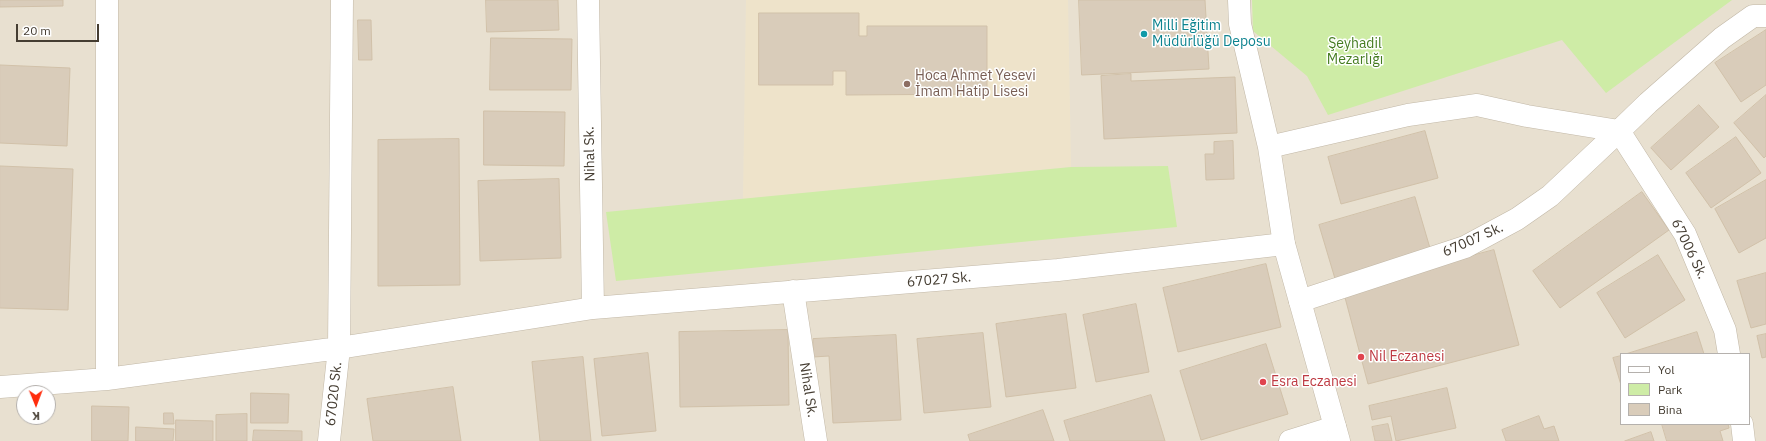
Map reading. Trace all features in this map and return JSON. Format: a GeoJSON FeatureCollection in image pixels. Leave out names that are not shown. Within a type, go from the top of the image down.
{"type":"FeatureCollection","features":[{"type":"Feature","properties":{"kind":"street"},"geometry":{"type":"LineString","coordinates":[[107,0],[108,379]]}},
{"type":"Feature","properties":{"kind":"street","name":"67020 Sk."},"geometry":{"type":"LineString","coordinates":[[329,441],[339,348],[342,0]]}},
{"type":"Feature","properties":{"kind":"street","name":"Nihal Sk."},"geometry":{"type":"LineString","coordinates":[[588,0],[593,308]]}},
{"type":"Feature","properties":{"kind":"street"},"geometry":{"type":"LineString","coordinates":[[1239,0],[1240,24],[1269,147],[1284,244],[1337,434],[1290,441]]}},
{"type":"Feature","properties":{"kind":"street","name":"67007 Sk."},"geometry":{"type":"LineString","coordinates":[[1300,301],[1465,247],[1517,219],[1550,196],[1648,103],[1722,38],[1753,16],[1766,16]]}},
{"type":"Feature","properties":{"kind":"street"},"geometry":{"type":"LineString","coordinates":[[1269,147],[1408,115],[1477,105],[1526,116],[1619,131]]}},
{"type":"Feature","properties":{"kind":"street","name":"67006 Sk."},"geometry":{"type":"LineString","coordinates":[[1619,131],[1685,234],[1725,330],[1730,353]]}},
{"type":"Feature","properties":{"kind":"street","name":"67027 Sk."},"geometry":{"type":"LineString","coordinates":[[0,390],[108,379],[339,348],[593,308],[1058,270],[1284,244]]}},
{"type":"Feature","properties":{"kind":"street","name":"Nihal Sk."},"geometry":{"type":"LineString","coordinates":[[793,291],[816,441]]}},
{"type":"Feature","properties":{"kind":"street"},"geometry":{"type":"LineString","coordinates":[[1742,425],[1744,441]]}},
{"type":"Feature","properties":{"kind":"shaded area"},"geometry":{"type":"Polygon","coordinates":[[[0,0],[1766,0],[1766,441],[0,441],[0,0]]]}},
{"type":"Feature","properties":{"kind":"shaded area","name":"Hoca Ahmet Yesevi İmam Hatip Lisesi"},"geometry":{"type":"Polygon","coordinates":[[[746,0],[1068,0],[1071,167],[743,199],[746,0]]]}},
{"type":"Feature","properties":{"kind":"green space","name":"Şeyhadil Mezarlığı"},"geometry":{"type":"Polygon","coordinates":[[[1252,0],[1732,0],[1606,93],[1562,40],[1328,115],[1307,76],[1253,31],[1252,0]]]}},
{"type":"Feature","properties":{"kind":"green space"},"geometry":{"type":"Polygon","coordinates":[[[1168,166],[1177,227],[616,281],[606,212],[1071,167],[1168,166]]]}},
{"type":"Feature","properties":{"kind":"building"},"geometry":{"type":"Polygon","coordinates":[[[0,0],[63,0],[63,6],[0,7],[0,0]]]}},
{"type":"Feature","properties":{"kind":"building"},"geometry":{"type":"Polygon","coordinates":[[[486,0],[558,0],[559,30],[487,32],[486,0]]]}},
{"type":"Feature","properties":{"kind":"building","name":"Milli Eğitim Müdürlüğü Deposu"},"geometry":{"type":"Polygon","coordinates":[[[1079,0],[1205,0],[1209,69],[1082,75],[1079,0]]]}},
{"type":"Feature","properties":{"kind":"building"},"geometry":{"type":"Polygon","coordinates":[[[759,13],[859,13],[859,36],[867,36],[867,26],[987,26],[987,94],[846,95],[846,71],[833,71],[833,85],[759,85],[759,13]]]}},
{"type":"Feature","properties":{"kind":"building"},"geometry":{"type":"Polygon","coordinates":[[[358,20],[371,20],[372,60],[359,60],[358,20]]]}},
{"type":"Feature","properties":{"kind":"building"},"geometry":{"type":"Polygon","coordinates":[[[1766,30],[1766,85],[1741,102],[1715,63],[1766,30]]]}},
{"type":"Feature","properties":{"kind":"building"},"geometry":{"type":"Polygon","coordinates":[[[491,38],[572,39],[571,90],[490,90],[491,38]]]}},
{"type":"Feature","properties":{"kind":"building"},"geometry":{"type":"Polygon","coordinates":[[[0,65],[70,68],[67,146],[0,143],[0,65]]]}},
{"type":"Feature","properties":{"kind":"building"},"geometry":{"type":"Polygon","coordinates":[[[1131,74],[1131,81],[1235,77],[1237,133],[1104,139],[1101,76],[1131,74]]]}},
{"type":"Feature","properties":{"kind":"building"},"geometry":{"type":"Polygon","coordinates":[[[1766,95],[1766,156],[1764,158],[1734,123],[1766,95]]]}},
{"type":"Feature","properties":{"kind":"building"},"geometry":{"type":"Polygon","coordinates":[[[1699,105],[1719,127],[1671,170],[1651,148],[1699,105]]]}},
{"type":"Feature","properties":{"kind":"building"},"geometry":{"type":"Polygon","coordinates":[[[484,111],[565,112],[564,166],[484,165],[484,111]]]}},
{"type":"Feature","properties":{"kind":"building"},"geometry":{"type":"Polygon","coordinates":[[[1425,131],[1438,178],[1341,204],[1328,157],[1425,131]]]}},
{"type":"Feature","properties":{"kind":"building"},"geometry":{"type":"Polygon","coordinates":[[[1736,137],[1761,173],[1711,208],[1686,173],[1736,137]]]}},
{"type":"Feature","properties":{"kind":"building"},"geometry":{"type":"Polygon","coordinates":[[[459,139],[460,285],[378,286],[378,140],[459,139]]]}},
{"type":"Feature","properties":{"kind":"building"},"geometry":{"type":"Polygon","coordinates":[[[1233,141],[1234,179],[1206,180],[1205,154],[1214,154],[1214,142],[1233,141]]]}},
{"type":"Feature","properties":{"kind":"building"},"geometry":{"type":"Polygon","coordinates":[[[0,166],[73,169],[68,310],[0,308],[0,166]]]}},
{"type":"Feature","properties":{"kind":"building"},"geometry":{"type":"Polygon","coordinates":[[[559,179],[561,258],[480,261],[478,181],[559,179]]]}},
{"type":"Feature","properties":{"kind":"building"},"geometry":{"type":"Polygon","coordinates":[[[1766,180],[1766,238],[1739,253],[1715,209],[1766,180]]]}},
{"type":"Feature","properties":{"kind":"building"},"geometry":{"type":"Polygon","coordinates":[[[1642,192],[1669,230],[1560,308],[1533,271],[1642,192]]]}},
{"type":"Feature","properties":{"kind":"building"},"geometry":{"type":"Polygon","coordinates":[[[1415,197],[1432,255],[1336,282],[1319,225],[1415,197]]]}},
{"type":"Feature","properties":{"kind":"building"},"geometry":{"type":"Polygon","coordinates":[[[1494,250],[1519,345],[1368,384],[1343,290],[1494,250]]]}},
{"type":"Feature","properties":{"kind":"building"},"geometry":{"type":"Polygon","coordinates":[[[1658,255],[1685,300],[1625,338],[1597,293],[1658,255]]]}},
{"type":"Feature","properties":{"kind":"building"},"geometry":{"type":"Polygon","coordinates":[[[1266,264],[1281,327],[1178,352],[1163,288],[1266,264]]]}},
{"type":"Feature","properties":{"kind":"building"},"geometry":{"type":"Polygon","coordinates":[[[1766,273],[1766,324],[1751,328],[1737,281],[1766,273]]]}},
{"type":"Feature","properties":{"kind":"building"},"geometry":{"type":"Polygon","coordinates":[[[1136,304],[1149,372],[1096,382],[1083,315],[1136,304]]]}},
{"type":"Feature","properties":{"kind":"building"},"geometry":{"type":"Polygon","coordinates":[[[1066,314],[1076,388],[1006,397],[996,324],[1066,314]]]}},
{"type":"Feature","properties":{"kind":"building"},"geometry":{"type":"Polygon","coordinates":[[[788,330],[789,405],[680,407],[679,332],[788,330]]]}},
{"type":"Feature","properties":{"kind":"building"},"geometry":{"type":"Polygon","coordinates":[[[1697,332],[1704,353],[1629,353],[1697,332]]]}},
{"type":"Feature","properties":{"kind":"building"},"geometry":{"type":"Polygon","coordinates":[[[983,333],[991,407],[924,413],[917,339],[983,333]]]}},
{"type":"Feature","properties":{"kind":"building"},"geometry":{"type":"Polygon","coordinates":[[[1766,334],[1766,357],[1762,358],[1757,336],[1766,334]]]}},
{"type":"Feature","properties":{"kind":"building"},"geometry":{"type":"Polygon","coordinates":[[[896,335],[901,420],[833,423],[829,356],[813,357],[813,339],[896,335]]]}},
{"type":"Feature","properties":{"kind":"building"},"geometry":{"type":"Polygon","coordinates":[[[1266,344],[1288,414],[1201,440],[1180,371],[1266,344]]]}},
{"type":"Feature","properties":{"kind":"building"},"geometry":{"type":"Polygon","coordinates":[[[648,353],[656,431],[602,436],[594,359],[648,353]]]}},
{"type":"Feature","properties":{"kind":"building"},"geometry":{"type":"Polygon","coordinates":[[[1620,356],[1620,382],[1613,358],[1620,356]]]}},
{"type":"Feature","properties":{"kind":"building"},"geometry":{"type":"Polygon","coordinates":[[[583,357],[591,441],[540,441],[532,362],[583,357]]]}},
{"type":"Feature","properties":{"kind":"building"},"geometry":{"type":"Polygon","coordinates":[[[453,387],[461,441],[373,441],[367,399],[453,387]]]}},
{"type":"Feature","properties":{"kind":"building"},"geometry":{"type":"Polygon","coordinates":[[[1447,388],[1456,428],[1396,441],[1391,416],[1372,420],[1369,406],[1447,388]]]}},
{"type":"Feature","properties":{"kind":"building"},"geometry":{"type":"Polygon","coordinates":[[[251,393],[289,394],[288,423],[251,423],[251,393]]]}},
{"type":"Feature","properties":{"kind":"building"},"geometry":{"type":"Polygon","coordinates":[[[1151,395],[1165,441],[1070,441],[1064,421],[1151,395]]]}},
{"type":"Feature","properties":{"kind":"building"},"geometry":{"type":"Polygon","coordinates":[[[92,406],[129,407],[128,441],[92,441],[92,406]]]}},
{"type":"Feature","properties":{"kind":"building"},"geometry":{"type":"Polygon","coordinates":[[[1043,410],[1054,441],[970,441],[968,435],[1043,410]]]}},
{"type":"Feature","properties":{"kind":"building"},"geometry":{"type":"Polygon","coordinates":[[[164,413],[173,413],[174,424],[164,424],[164,413]]]}},
{"type":"Feature","properties":{"kind":"building"},"geometry":{"type":"Polygon","coordinates":[[[247,414],[247,441],[216,441],[216,415],[247,414]]]}},
{"type":"Feature","properties":{"kind":"building"},"geometry":{"type":"Polygon","coordinates":[[[1539,416],[1544,429],[1554,426],[1559,441],[1506,441],[1502,430],[1539,416]]]}},
{"type":"Feature","properties":{"kind":"building"},"geometry":{"type":"Polygon","coordinates":[[[176,420],[213,421],[213,441],[176,441],[176,420]]]}},
{"type":"Feature","properties":{"kind":"building"},"geometry":{"type":"Polygon","coordinates":[[[1388,424],[1392,441],[1375,441],[1372,427],[1388,424]]]}},
{"type":"Feature","properties":{"kind":"building"},"geometry":{"type":"Polygon","coordinates":[[[1662,425],[1728,425],[1729,428],[1720,431],[1723,441],[1667,441],[1662,425]]]}},
{"type":"Feature","properties":{"kind":"building"},"geometry":{"type":"Polygon","coordinates":[[[136,427],[174,429],[173,441],[136,441],[136,427]]]}},
{"type":"Feature","properties":{"kind":"building"},"geometry":{"type":"Polygon","coordinates":[[[254,430],[302,431],[302,441],[253,441],[254,430]]]}},
{"type":"Feature","properties":{"kind":"building"},"geometry":{"type":"Polygon","coordinates":[[[1651,432],[1654,441],[1625,441],[1651,432]]]}},
{"type":"Feature","properties":{"kind":"place","name":"Milli Eğitim Müdürlüğü Deposu"},"geometry":{"type":"Point","coordinates":[1144,34]}},
{"type":"Feature","properties":{"kind":"place","name":"Hoca Ahmet Yesevi İmam Hatip Lisesi"},"geometry":{"type":"Point","coordinates":[907,84]}},
{"type":"Feature","properties":{"kind":"place","name":"Nil Eczanesi"},"geometry":{"type":"Point","coordinates":[1361,357]}},
{"type":"Feature","properties":{"kind":"place","name":"Esra Eczanesi"},"geometry":{"type":"Point","coordinates":[1263,382]}}]}
